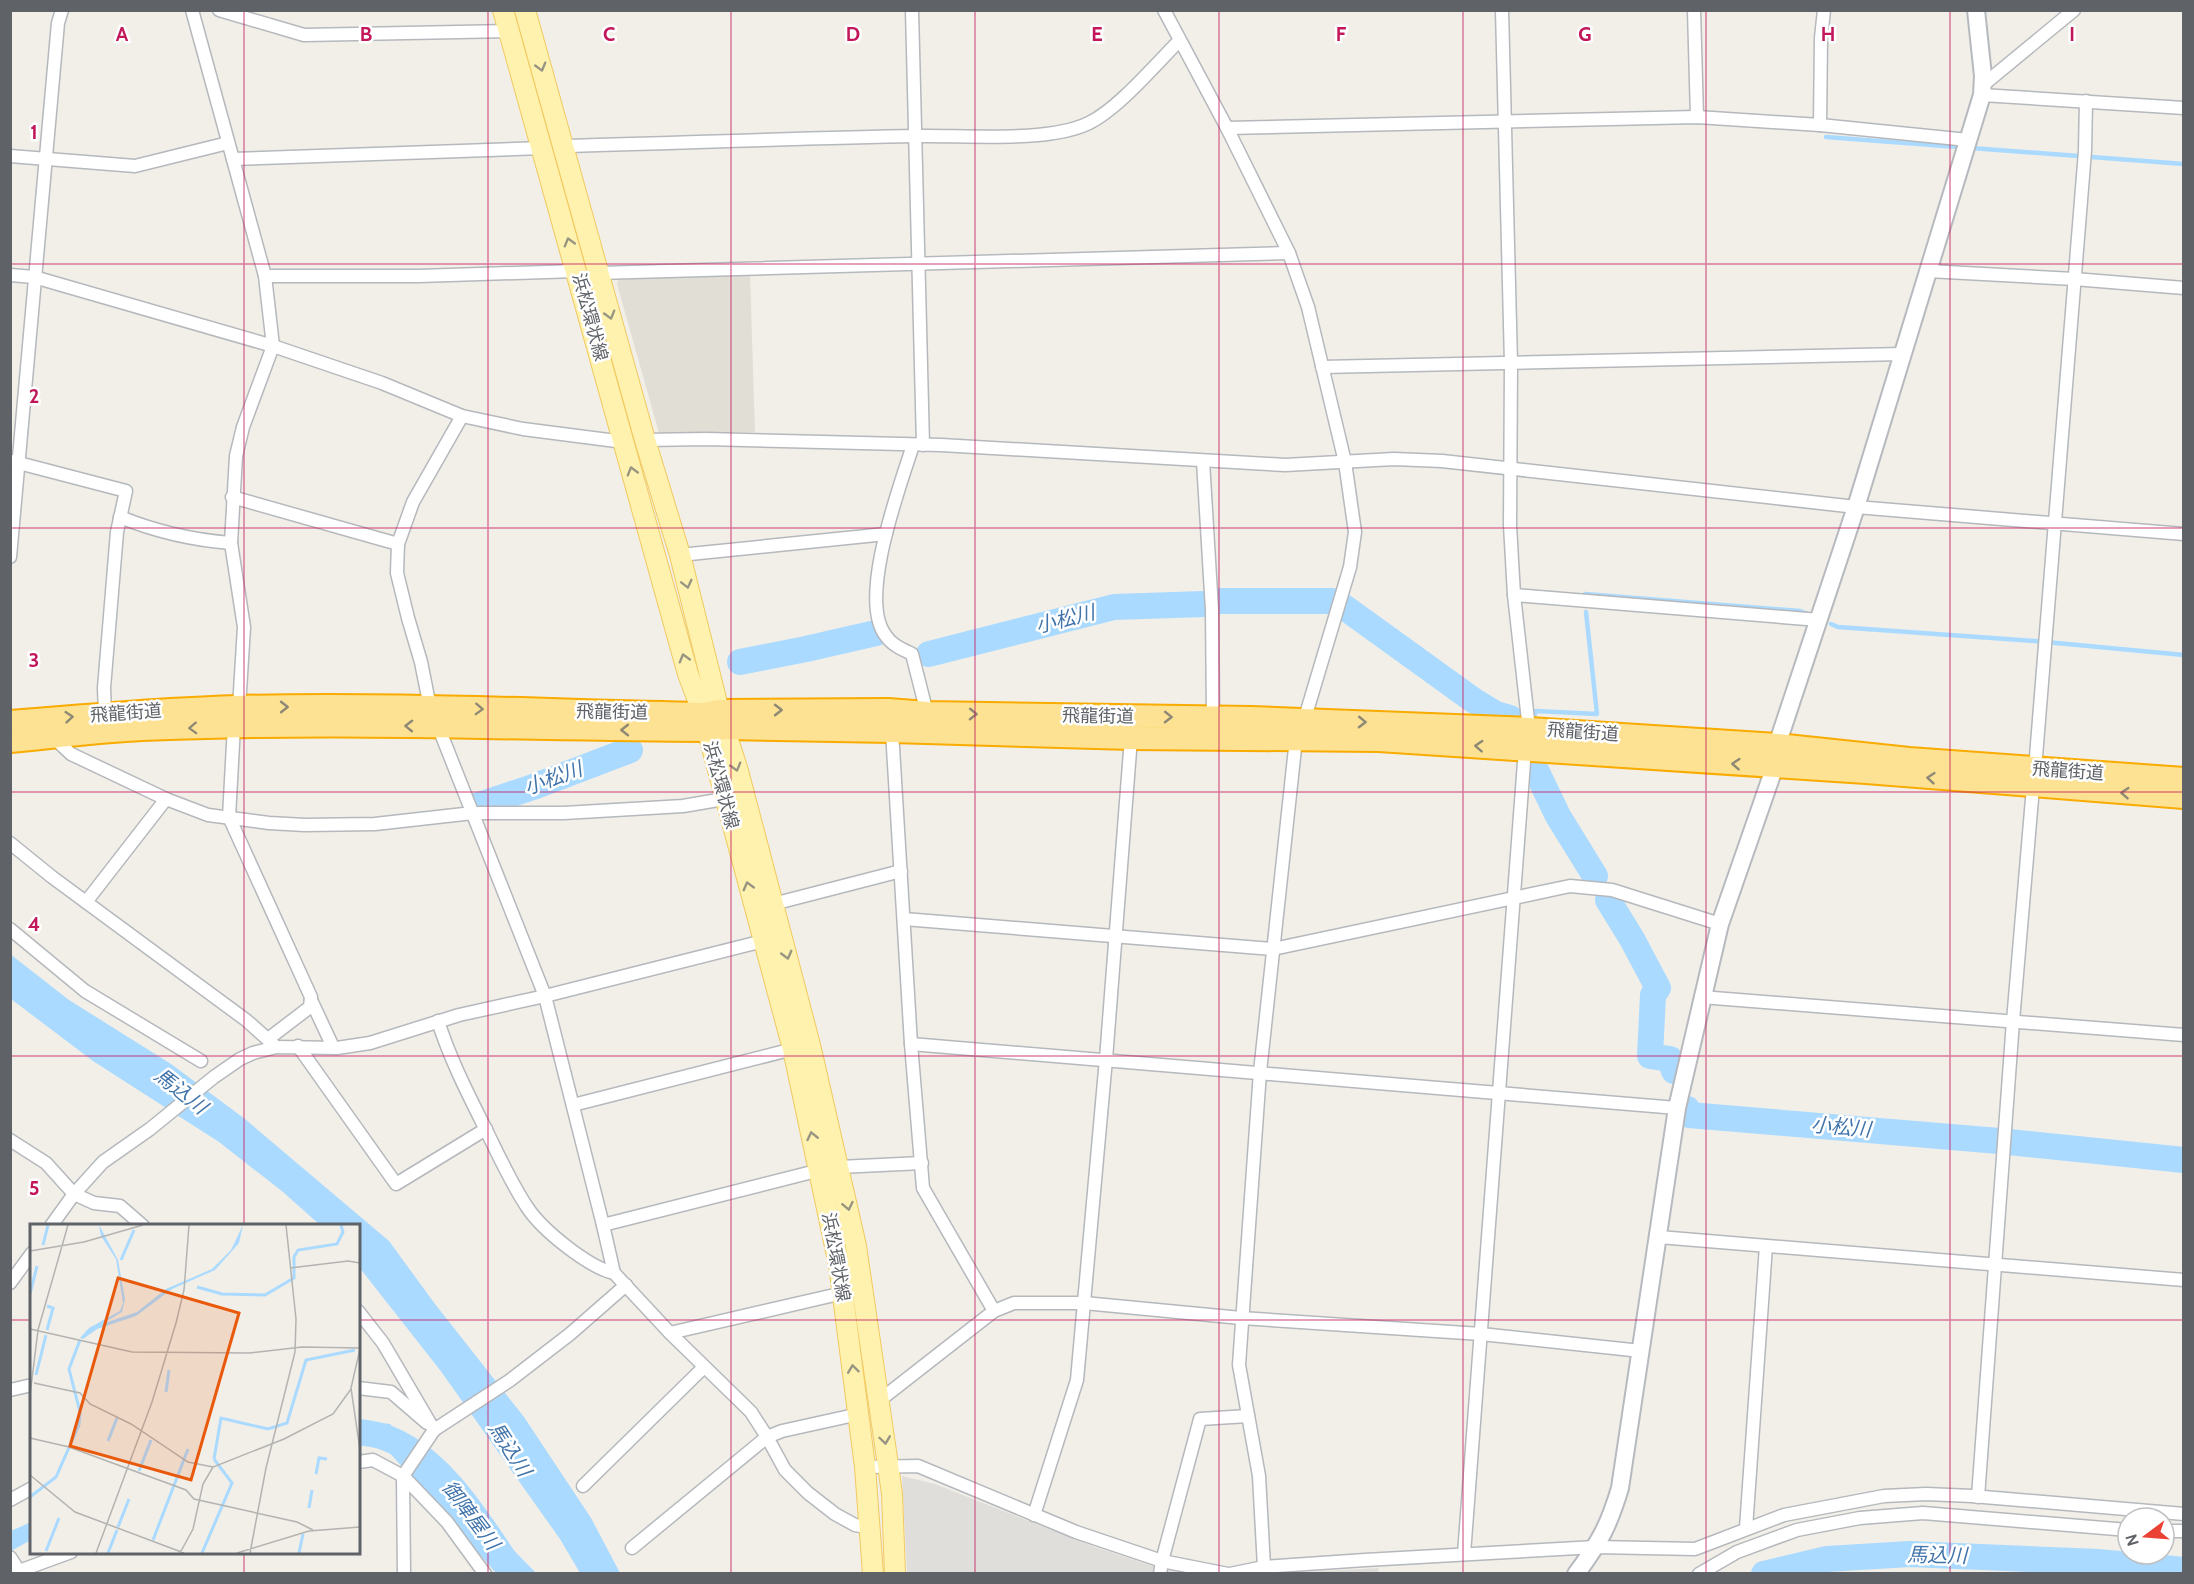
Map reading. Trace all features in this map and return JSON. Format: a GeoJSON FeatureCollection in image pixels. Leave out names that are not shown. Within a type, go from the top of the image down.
{"type":"FeatureCollection","features":[{"type":"Feature","properties":{"kind":"highway","name":"飛龍街道"},"geometry":{"type":"LineString","coordinates":[[713,721],[888,710],[927,713],[1213,718],[1300,730]]}},
{"type":"Feature","properties":{"kind":"highway","name":"飛龍街道"},"geometry":{"type":"LineString","coordinates":[[10,722],[105,714],[434,717],[713,721],[1131,738],[1300,730],[1527,739],[1776,756],[2034,778],[2184,797]]}},
{"type":"Feature","properties":{"kind":"highway","name":"飛龍街道"},"geometry":{"type":"LineString","coordinates":[[10,741],[237,717]]}},
{"type":"Feature","properties":{"kind":"highway","name":"飛龍街道"},"geometry":{"type":"LineString","coordinates":[[2034,778],[2184,779]]}},
{"type":"Feature","properties":{"kind":"main road","name":"浜松環状線"},"geometry":{"type":"LineString","coordinates":[[503,10],[688,674],[713,721],[773,904],[810,1045],[830,1168],[865,1467],[873,1574]]}},
{"type":"Feature","properties":{"kind":"main road","name":"浜松環状線"},"geometry":{"type":"LineString","coordinates":[[525,10],[645,440],[680,555],[713,721],[724,799],[793,1049],[856,1246],[892,1494],[895,1574]]}},
{"type":"Feature","properties":{"kind":"street"},"geometry":{"type":"LineString","coordinates":[[10,557],[14,462],[27,383],[45,158],[58,23],[62,10]]}},
{"type":"Feature","properties":{"kind":"street"},"geometry":{"type":"LineString","coordinates":[[192,10],[266,276],[273,346],[241,437],[236,456],[232,497],[231,543],[244,627],[229,817],[309,988],[311,1000],[333,1047]]}},
{"type":"Feature","properties":{"kind":"street"},"geometry":{"type":"LineString","coordinates":[[219,10],[304,35],[510,31]]}},
{"type":"Feature","properties":{"kind":"street"},"geometry":{"type":"LineString","coordinates":[[912,10],[917,136],[918,445],[886,534],[875,590],[879,623],[884,635],[893,644],[912,654],[927,713]]}},
{"type":"Feature","properties":{"kind":"street"},"geometry":{"type":"LineString","coordinates":[[1164,10],[1227,128],[1289,253],[1308,308],[1345,462],[1355,532],[1350,567],[1300,730],[1260,1072],[1239,1365],[1259,1476],[1264,1567]]}},
{"type":"Feature","properties":{"kind":"street"},"geometry":{"type":"LineString","coordinates":[[1464,1554],[1527,739],[1510,525],[1511,363],[1502,10]]}},
{"type":"Feature","properties":{"kind":"street"},"geometry":{"type":"LineString","coordinates":[[1694,10],[1697,117]]}},
{"type":"Feature","properties":{"kind":"street"},"geometry":{"type":"LineString","coordinates":[[1820,124],[1821,38],[1824,10]]}},
{"type":"Feature","properties":{"kind":"street"},"geometry":{"type":"LineString","coordinates":[[1576,1574],[1596,1547],[1610,1521],[1620,1488],[1677,1108],[1701,997],[1720,924],[1857,507],[1982,90],[1976,10]]}},
{"type":"Feature","properties":{"kind":"street"},"geometry":{"type":"LineString","coordinates":[[1982,90],[2074,10]]}},
{"type":"Feature","properties":{"kind":"street"},"geometry":{"type":"LineString","coordinates":[[564,146],[917,136],[1022,136],[1057,133],[1089,123],[1117,104],[1179,41]]}},
{"type":"Feature","properties":{"kind":"street"},"geometry":{"type":"LineString","coordinates":[[1982,90],[2184,108]]}},
{"type":"Feature","properties":{"kind":"street"},"geometry":{"type":"LineString","coordinates":[[1978,1497],[2013,1021],[2084,155],[2086,101]]}},
{"type":"Feature","properties":{"kind":"street"},"geometry":{"type":"LineString","coordinates":[[1227,128],[1697,117],[1820,124],[1966,147]]}},
{"type":"Feature","properties":{"kind":"street"},"geometry":{"type":"LineString","coordinates":[[10,156],[135,166],[228,142]]}},
{"type":"Feature","properties":{"kind":"street"},"geometry":{"type":"LineString","coordinates":[[233,159],[542,148]]}},
{"type":"Feature","properties":{"kind":"street"},"geometry":{"type":"LineString","coordinates":[[598,273],[1289,253]]}},
{"type":"Feature","properties":{"kind":"street"},"geometry":{"type":"LineString","coordinates":[[266,276],[419,276],[577,271]]}},
{"type":"Feature","properties":{"kind":"street"},"geometry":{"type":"LineString","coordinates":[[1928,271],[2184,288]]}},
{"type":"Feature","properties":{"kind":"street"},"geometry":{"type":"LineString","coordinates":[[10,275],[34,277],[273,346],[382,383],[462,416],[523,429],[624,442]]}},
{"type":"Feature","properties":{"kind":"street"},"geometry":{"type":"LineString","coordinates":[[1322,367],[1902,354]]}},
{"type":"Feature","properties":{"kind":"street"},"geometry":{"type":"LineString","coordinates":[[462,416],[413,502],[398,544],[397,573],[422,662],[434,717],[545,996],[614,1274]]}},
{"type":"Feature","properties":{"kind":"street"},"geometry":{"type":"LineString","coordinates":[[645,440],[728,439],[918,445],[1285,465],[1394,459],[1511,468],[1857,507],[2184,534]]}},
{"type":"Feature","properties":{"kind":"street"},"geometry":{"type":"LineString","coordinates":[[1203,461],[1212,610],[1213,718]]}},
{"type":"Feature","properties":{"kind":"street"},"geometry":{"type":"LineString","coordinates":[[14,462],[126,491],[117,532],[105,676],[105,714]]}},
{"type":"Feature","properties":{"kind":"street"},"geometry":{"type":"LineString","coordinates":[[232,497],[398,544]]}},
{"type":"Feature","properties":{"kind":"street"},"geometry":{"type":"LineString","coordinates":[[120,517],[149,529],[173,535],[231,543]]}},
{"type":"Feature","properties":{"kind":"street"},"geometry":{"type":"LineString","coordinates":[[680,555],[886,534]]}},
{"type":"Feature","properties":{"kind":"street"},"geometry":{"type":"LineString","coordinates":[[1514,595],[1819,620]]}},
{"type":"Feature","properties":{"kind":"street"},"geometry":{"type":"LineString","coordinates":[[892,730],[911,1044],[923,1188],[994,1311]]}},
{"type":"Feature","properties":{"kind":"street"},"geometry":{"type":"LineString","coordinates":[[53,737],[71,754],[166,799],[208,815],[306,825],[375,824],[473,813],[564,813],[683,806],[724,799]]}},
{"type":"Feature","properties":{"kind":"street"},"geometry":{"type":"LineString","coordinates":[[1034,1515],[1077,1380],[1106,1059],[1131,738]]}},
{"type":"Feature","properties":{"kind":"street"},"geometry":{"type":"LineString","coordinates":[[86,902],[166,799]]}},
{"type":"Feature","properties":{"kind":"street"},"geometry":{"type":"LineString","coordinates":[[10,843],[272,1043],[333,1047],[369,1043],[438,1021],[763,941]]}},
{"type":"Feature","properties":{"kind":"street"},"geometry":{"type":"LineString","coordinates":[[773,904],[901,871]]}},
{"type":"Feature","properties":{"kind":"street"},"geometry":{"type":"LineString","coordinates":[[904,919],[1273,949],[1570,886],[1612,890],[1720,924]]}},
{"type":"Feature","properties":{"kind":"street"},"geometry":{"type":"LineString","coordinates":[[10,928],[85,991],[201,1061]]}},
{"type":"Feature","properties":{"kind":"street"},"geometry":{"type":"LineString","coordinates":[[1701,997],[2184,1035]]}},
{"type":"Feature","properties":{"kind":"street"},"geometry":{"type":"LineString","coordinates":[[52,1224],[74,1194],[103,1162],[150,1129],[214,1077],[240,1059],[272,1043],[310,1007],[311,1000]]}},
{"type":"Feature","properties":{"kind":"street"},"geometry":{"type":"LineString","coordinates":[[438,1021],[447,1050],[486,1129],[533,1214],[573,1250],[603,1271],[614,1274],[670,1333],[751,1412],[779,1462],[808,1493],[835,1514],[855,1525],[870,1528]]}},
{"type":"Feature","properties":{"kind":"street"},"geometry":{"type":"LineString","coordinates":[[911,1044],[1677,1108]]}},
{"type":"Feature","properties":{"kind":"street"},"geometry":{"type":"LineString","coordinates":[[298,1046],[396,1184],[486,1129]]}},
{"type":"Feature","properties":{"kind":"street"},"geometry":{"type":"LineString","coordinates":[[573,1105],[793,1049]]}},
{"type":"Feature","properties":{"kind":"street"},"geometry":{"type":"LineString","coordinates":[[10,1140],[46,1163],[74,1194],[94,1203],[120,1206],[141,1224]]}},
{"type":"Feature","properties":{"kind":"street"},"geometry":{"type":"LineString","coordinates":[[603,1225],[830,1168],[922,1163]]}},
{"type":"Feature","properties":{"kind":"street"},"geometry":{"type":"LineString","coordinates":[[1659,1237],[2184,1280]]}},
{"type":"Feature","properties":{"kind":"street"},"geometry":{"type":"LineString","coordinates":[[1746,1528],[1766,1246]]}},
{"type":"Feature","properties":{"kind":"street"},"geometry":{"type":"LineString","coordinates":[[10,1283],[30,1256]]}},
{"type":"Feature","properties":{"kind":"street"},"geometry":{"type":"LineString","coordinates":[[404,1574],[403,1476],[439,1428],[509,1381],[570,1334],[626,1286]]}},
{"type":"Feature","properties":{"kind":"street"},"geometry":{"type":"LineString","coordinates":[[670,1333],[843,1293]]}},
{"type":"Feature","properties":{"kind":"street"},"geometry":{"type":"LineString","coordinates":[[880,1400],[994,1311],[1014,1303],[1084,1303],[1241,1318],[1480,1334],[1641,1351]]}},
{"type":"Feature","properties":{"kind":"street"},"geometry":{"type":"LineString","coordinates":[[360,1314],[383,1343],[439,1428]]}},
{"type":"Feature","properties":{"kind":"street"},"geometry":{"type":"LineString","coordinates":[[583,1486],[704,1367]]}},
{"type":"Feature","properties":{"kind":"street"},"geometry":{"type":"LineString","coordinates":[[10,1390],[30,1385]]}},
{"type":"Feature","properties":{"kind":"street"},"geometry":{"type":"LineString","coordinates":[[360,1388],[391,1392],[439,1428]]}},
{"type":"Feature","properties":{"kind":"street"},"geometry":{"type":"LineString","coordinates":[[632,1548],[767,1437],[782,1431],[859,1414]]}},
{"type":"Feature","properties":{"kind":"street"},"geometry":{"type":"LineString","coordinates":[[1161,1567],[1200,1419],[1248,1416]]}},
{"type":"Feature","properties":{"kind":"street"},"geometry":{"type":"LineString","coordinates":[[360,1462],[373,1460],[403,1476],[447,1522],[485,1574]]}},
{"type":"Feature","properties":{"kind":"street"},"geometry":{"type":"LineString","coordinates":[[865,1467],[918,1466],[1161,1567],[1229,1574],[1264,1567],[1596,1547],[1695,1550],[1746,1528],[1784,1515],[1884,1496],[1926,1494],[1978,1497],[2184,1514]]}},
{"type":"Feature","properties":{"kind":"street"},"geometry":{"type":"LineString","coordinates":[[10,1500],[30,1489]]}},
{"type":"Feature","properties":{"kind":"street"},"geometry":{"type":"LineString","coordinates":[[1699,1574],[1737,1552],[1797,1530],[1860,1518],[1923,1513],[2116,1529]]}},
{"type":"Feature","properties":{"kind":"street"},"geometry":{"type":"LineString","coordinates":[[17,1567],[64,1554]]}},
{"type":"Feature","properties":{"kind":"shaded area"},"geometry":{"type":"Polygon","coordinates":[[[750,274],[755,432],[659,433],[617,284],[619,279],[750,274]]]}},
{"type":"Feature","properties":{"kind":"shaded area"},"geometry":{"type":"Polygon","coordinates":[[[902,1476],[935,1484],[1095,1547],[1152,1566],[1194,1573],[907,1573],[902,1476]]]}},
{"type":"Feature","properties":{"kind":"shaded area"},"geometry":{"type":"Polygon","coordinates":[[[1379,1568],[1378,1573],[1290,1573],[1379,1568]]]}},
{"type":"Feature","properties":{"kind":"water"},"geometry":{"type":"Polygon","coordinates":[[[10,954],[69,1000],[171,1064],[245,1119],[389,1241],[435,1304],[524,1417],[591,1518],[620,1573],[580,1573],[560,1539],[440,1370],[360,1268],[360,1224],[319,1224],[283,1192],[219,1142],[93,1061],[11,999],[10,954]]]}},
{"type":"Feature","properties":{"kind":"water"},"geometry":{"type":"Polygon","coordinates":[[[360,1421],[390,1424],[536,1573],[496,1573],[381,1443],[360,1438],[360,1421]]]}},
{"type":"Feature","properties":{"kind":"water"},"geometry":{"type":"Polygon","coordinates":[[[30,1522],[30,1541],[11,1551],[11,1531],[30,1522]]]}},
{"type":"Feature","properties":{"kind":"waterway"},"geometry":{"type":"LineString","coordinates":[[1826,137],[2184,164]]}},
{"type":"Feature","properties":{"kind":"waterway"},"geometry":{"type":"LineString","coordinates":[[1585,594],[1800,611],[1808,614]]}},
{"type":"Feature","properties":{"kind":"waterway","name":"小松川"},"geometry":{"type":"LineString","coordinates":[[1216,601],[1332,601]]}},
{"type":"Feature","properties":{"kind":"waterway","name":"小松川"},"geometry":{"type":"LineString","coordinates":[[929,654],[1114,607],[1204,604]]}},
{"type":"Feature","properties":{"kind":"waterway","name":"小松川"},"geometry":{"type":"LineString","coordinates":[[1344,607],[1473,700],[1496,714],[1510,718]]}},
{"type":"Feature","properties":{"kind":"waterway"},"geometry":{"type":"LineString","coordinates":[[1532,722],[1536,711],[1597,714],[1586,612]]}},
{"type":"Feature","properties":{"kind":"waterway"},"geometry":{"type":"LineString","coordinates":[[1831,624],[1838,627],[2035,641],[2184,655]]}},
{"type":"Feature","properties":{"kind":"waterway","name":"小松川"},"geometry":{"type":"LineString","coordinates":[[740,662],[876,633]]}},
{"type":"Feature","properties":{"kind":"waterway","name":"小松川"},"geometry":{"type":"LineString","coordinates":[[476,806],[630,750]]}},
{"type":"Feature","properties":{"kind":"waterway","name":"小松川"},"geometry":{"type":"LineString","coordinates":[[1534,766],[1558,816],[1595,876]]}},
{"type":"Feature","properties":{"kind":"waterway","name":"小松川"},"geometry":{"type":"LineString","coordinates":[[1608,900],[1658,988],[1653,995],[1650,1056],[1670,1059],[1674,1071]]}},
{"type":"Feature","properties":{"kind":"waterway","name":"小松川"},"geometry":{"type":"LineString","coordinates":[[1687,1109],[1689,1115],[1999,1141]]}},
{"type":"Feature","properties":{"kind":"waterway","name":"小松川"},"geometry":{"type":"LineString","coordinates":[[2009,1142],[2184,1160]]}},
{"type":"Feature","properties":{"kind":"waterway","name":"御陣屋川"},"geometry":{"type":"LineString","coordinates":[[360,1432],[381,1436],[403,1445],[441,1475],[473,1514],[514,1574]]}},
{"type":"Feature","properties":{"kind":"waterway","name":"馬込川"},"geometry":{"type":"LineString","coordinates":[[1764,1574],[1827,1559],[1910,1554],[2098,1562],[2184,1570]]}}]}
